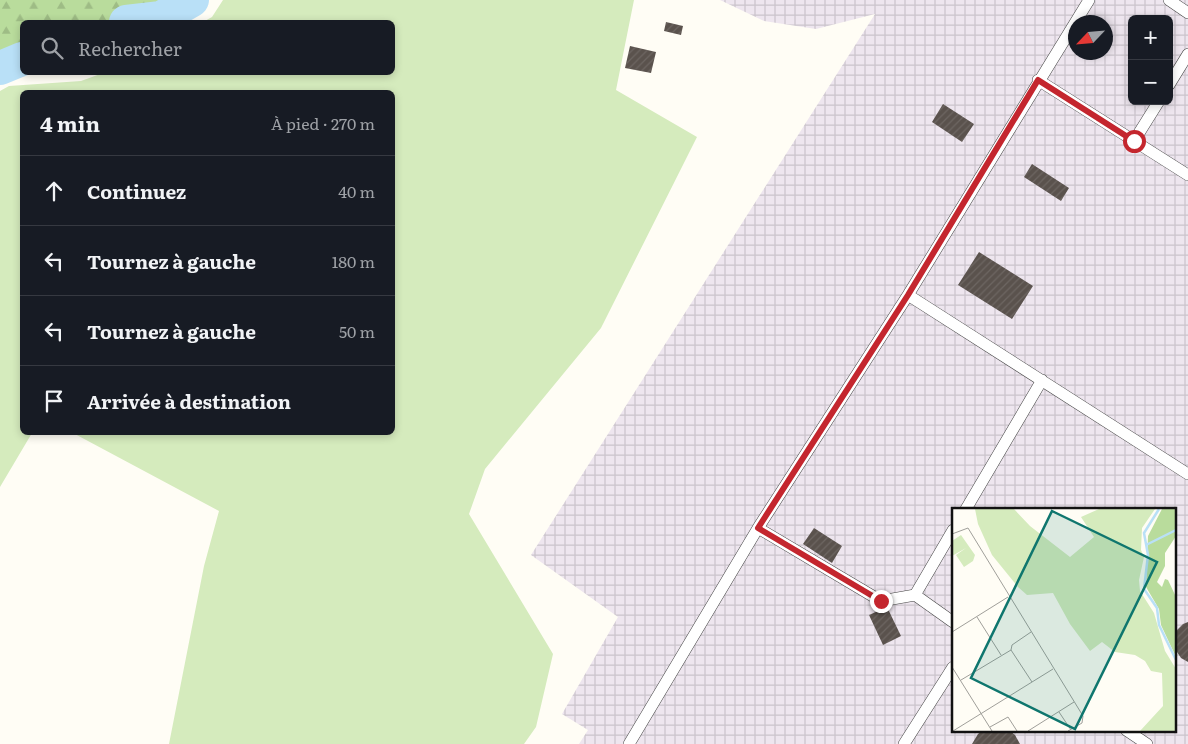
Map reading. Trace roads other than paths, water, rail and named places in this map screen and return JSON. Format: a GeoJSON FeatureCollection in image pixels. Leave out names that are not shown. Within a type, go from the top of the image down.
{"type":"FeatureCollection","features":[{"type":"Feature","properties":{"kind":"lane"},"geometry":{"type":"LineString","coordinates":[[629,744],[758,528],[908,295],[1038,80],[1089,0]]}},
{"type":"Feature","properties":{"kind":"lane"},"geometry":{"type":"LineString","coordinates":[[1169,0],[1188,13]]}},
{"type":"Feature","properties":{"kind":"lane"},"geometry":{"type":"LineString","coordinates":[[1173,78],[1188,54]]}},
{"type":"Feature","properties":{"kind":"lane"},"geometry":{"type":"LineString","coordinates":[[1038,80],[1188,176]]}},
{"type":"Feature","properties":{"kind":"lane"},"geometry":{"type":"LineString","coordinates":[[1134,141],[1156,105]]}},
{"type":"Feature","properties":{"kind":"lane"},"geometry":{"type":"LineString","coordinates":[[908,295],[1188,474]]}},
{"type":"Feature","properties":{"kind":"lane"},"geometry":{"type":"LineString","coordinates":[[967,508],[1042,380]]}},
{"type":"Feature","properties":{"kind":"lane"},"geometry":{"type":"LineString","coordinates":[[758,528],[881,601],[915,595],[952,621]]}},
{"type":"Feature","properties":{"kind":"lane"},"geometry":{"type":"LineString","coordinates":[[915,595],[952,532]]}},
{"type":"Feature","properties":{"kind":"lane"},"geometry":{"type":"LineString","coordinates":[[904,744],[952,669]]}},
{"type":"Feature","properties":{"kind":"lane"},"geometry":{"type":"LineString","coordinates":[[1129,732],[1147,744]]}},
{"type":"Feature","properties":{"kind":"waterway"},"geometry":{"type":"LineString","coordinates":[[144,20],[161,18],[192,0]]}},
{"type":"Feature","properties":{"kind":"waterway"},"geometry":{"type":"LineString","coordinates":[[0,68],[20,60]]}}]}
